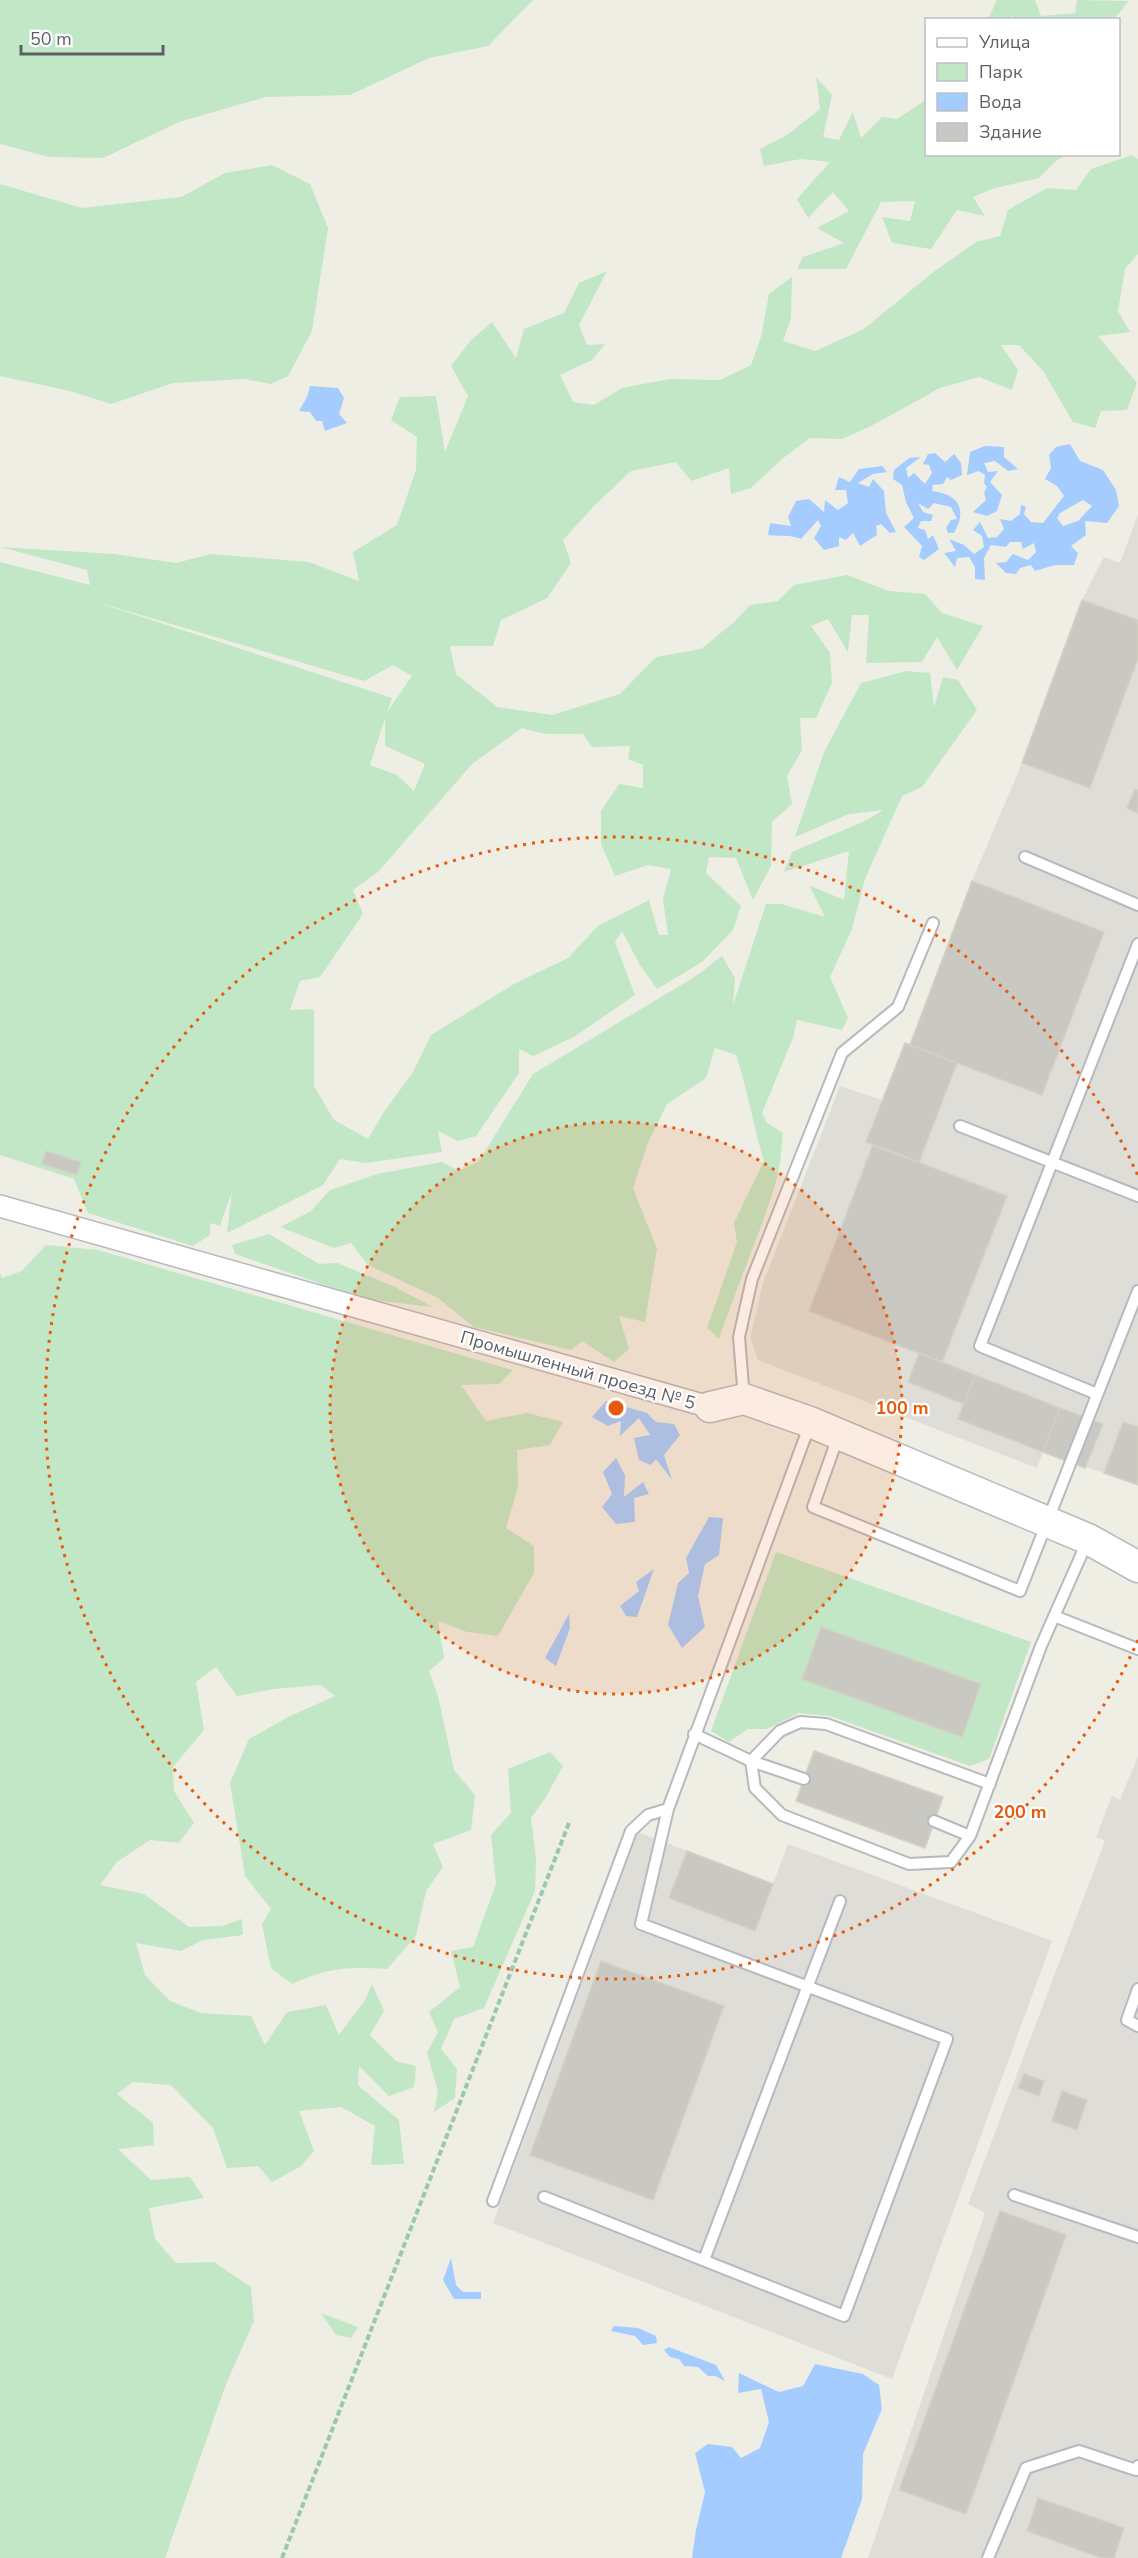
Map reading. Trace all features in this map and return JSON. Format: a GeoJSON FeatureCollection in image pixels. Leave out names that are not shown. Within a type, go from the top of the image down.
{"type":"FeatureCollection","features":[{"type":"Feature","properties":{"kind":"street","name":"Промышленный проезд № 5"},"geometry":{"type":"LineString","coordinates":[[0,1206],[710,1407],[744,1399]]}},
{"type":"Feature","properties":{"kind":"street"},"geometry":{"type":"LineString","coordinates":[[744,1399],[810,1422],[1089,1539],[1138,1567]]}},
{"type":"Feature","properties":{"kind":"lane"},"geometry":{"type":"LineString","coordinates":[[1025,857],[1138,904]]}},
{"type":"Feature","properties":{"kind":"lane"},"geometry":{"type":"LineString","coordinates":[[744,1399],[739,1337],[753,1279],[842,1053],[898,1006],[933,923]]}},
{"type":"Feature","properties":{"kind":"lane"},"geometry":{"type":"LineString","coordinates":[[1096,1394],[980,1346],[1138,944]]}},
{"type":"Feature","properties":{"kind":"lane"},"geometry":{"type":"LineString","coordinates":[[960,1126],[1138,1196]]}},
{"type":"Feature","properties":{"kind":"lane"},"geometry":{"type":"LineString","coordinates":[[839,1434],[813,1507],[1020,1591],[1138,1291]]}},
{"type":"Feature","properties":{"kind":"lane"},"geometry":{"type":"LineString","coordinates":[[544,2197],[844,2316],[947,2039],[641,1924],[668,1809],[810,1422]]}},
{"type":"Feature","properties":{"kind":"lane"},"geometry":{"type":"LineString","coordinates":[[751,1761],[755,1788],[782,1815],[909,1864],[951,1862],[970,1836],[1054,1616],[1089,1539]]}},
{"type":"Feature","properties":{"kind":"lane"},"geometry":{"type":"LineString","coordinates":[[1054,1616],[1138,1649]]}},
{"type":"Feature","properties":{"kind":"lane"},"geometry":{"type":"LineString","coordinates":[[751,1761],[780,1731],[800,1722],[826,1724],[990,1784]]}},
{"type":"Feature","properties":{"kind":"lane"},"geometry":{"type":"LineString","coordinates":[[694,1734],[751,1761],[804,1779]]}},
{"type":"Feature","properties":{"kind":"lane"},"geometry":{"type":"LineString","coordinates":[[493,2201],[631,1831],[648,1815],[668,1809]]}},
{"type":"Feature","properties":{"kind":"lane"},"geometry":{"type":"LineString","coordinates":[[934,1821],[970,1836]]}},
{"type":"Feature","properties":{"kind":"lane"},"geometry":{"type":"LineString","coordinates":[[704,2260],[840,1901]]}},
{"type":"Feature","properties":{"kind":"lane"},"geometry":{"type":"LineString","coordinates":[[1138,1989],[1127,2020],[1138,2026]]}},
{"type":"Feature","properties":{"kind":"lane"},"geometry":{"type":"LineString","coordinates":[[1014,2195],[1138,2238]]}},
{"type":"Feature","properties":{"kind":"lane"},"geometry":{"type":"LineString","coordinates":[[988,2558],[1026,2468],[1079,2451],[1136,2470],[1138,2466]]}},
{"type":"Feature","properties":{"kind":"path"},"geometry":{"type":"LineString","coordinates":[[282,2558],[569,1823]]}},
{"type":"Feature","properties":{"kind":"shaded area"},"geometry":{"type":"Polygon","coordinates":[[[1138,514],[1138,1485],[1043,1452],[1037,1468],[758,1360],[750,1338],[763,1283],[840,1086],[882,1100],[905,1043],[910,1044],[972,881],[1022,763],[1082,600],[1104,557],[1120,563],[1138,514]]]}},
{"type":"Feature","properties":{"kind":"shaded area"},"geometry":{"type":"Polygon","coordinates":[[[1138,1756],[1138,2558],[868,2558],[985,2213],[968,2204],[1105,1841],[1096,1837],[1112,1796],[1120,1800],[1138,1756]]]}},
{"type":"Feature","properties":{"kind":"shaded area"},"geometry":{"type":"Polygon","coordinates":[[[638,1832],[773,1884],[788,1844],[1052,1941],[892,2379],[493,2223],[638,1832]]]}},
{"type":"Feature","properties":{"kind":"green space"},"geometry":{"type":"Polygon","coordinates":[[[0,0],[533,0],[488,46],[429,58],[350,95],[266,97],[179,122],[103,158],[49,157],[0,144],[0,0]]]}},
{"type":"Feature","properties":{"kind":"green space"},"geometry":{"type":"Polygon","coordinates":[[[997,0],[1035,0],[1041,16],[1075,13],[1077,0],[1129,1],[1115,18],[1015,18],[1011,16],[1010,18],[988,18],[997,0]]]}},
{"type":"Feature","properties":{"kind":"green space"},"geometry":{"type":"Polygon","coordinates":[[[816,77],[832,95],[823,137],[839,140],[853,112],[861,138],[882,117],[897,119],[925,101],[925,156],[1064,156],[1039,178],[995,188],[973,197],[985,216],[957,210],[931,249],[892,243],[882,217],[910,221],[915,201],[881,202],[846,269],[797,269],[803,257],[844,243],[817,228],[849,211],[833,192],[808,218],[797,199],[830,162],[801,159],[764,166],[760,149],[787,135],[820,109],[816,77]]]}},
{"type":"Feature","properties":{"kind":"green space"},"geometry":{"type":"Polygon","coordinates":[[[1132,155],[1138,159],[1138,254],[1125,269],[1118,311],[1130,332],[1098,336],[1137,383],[1127,410],[1101,411],[1095,428],[1073,422],[1043,371],[1019,345],[1001,345],[1018,370],[1012,390],[979,377],[940,388],[871,426],[842,439],[810,438],[782,459],[751,488],[731,494],[729,468],[691,481],[676,462],[631,471],[563,540],[571,563],[547,598],[501,620],[493,646],[450,646],[456,674],[497,707],[552,715],[620,694],[656,657],[701,649],[734,622],[750,605],[778,601],[794,585],[847,575],[889,591],[925,594],[942,613],[983,626],[957,670],[937,637],[922,662],[866,663],[869,615],[852,615],[848,652],[828,619],[811,626],[830,653],[832,683],[816,718],[800,718],[802,750],[787,776],[792,804],[772,822],[771,866],[753,900],[736,858],[709,857],[706,873],[741,906],[733,930],[702,962],[657,989],[640,965],[622,931],[615,942],[635,995],[574,1037],[533,1056],[519,1049],[519,1073],[476,1136],[458,1141],[438,1131],[442,1152],[366,1163],[340,1159],[323,1185],[227,1233],[232,1191],[220,1226],[210,1223],[210,1235],[193,1246],[88,1213],[74,1179],[0,1155],[0,562],[90,585],[87,570],[0,547],[114,554],[176,563],[211,554],[309,562],[359,581],[353,552],[397,525],[416,470],[417,437],[391,420],[400,397],[436,396],[445,452],[468,396],[451,366],[472,339],[492,322],[516,358],[524,329],[564,313],[579,283],[607,271],[579,325],[587,345],[605,344],[592,360],[560,375],[573,402],[594,405],[622,388],[670,379],[720,380],[751,365],[761,337],[769,294],[792,277],[791,318],[783,341],[815,351],[864,329],[932,273],[976,242],[1000,236],[1008,210],[1047,188],[1076,190],[1091,169],[1132,155]],[[90,600],[392,698],[387,712],[412,676],[393,665],[364,681],[90,600]],[[385,718],[370,765],[397,775],[414,791],[425,764],[385,746],[385,718]],[[522,728],[472,764],[378,872],[353,890],[363,914],[320,977],[300,981],[290,1010],[314,1009],[314,1086],[334,1120],[368,1139],[413,1072],[431,1035],[514,984],[568,958],[598,926],[649,900],[659,935],[668,935],[663,899],[671,869],[648,865],[615,876],[601,844],[601,811],[619,784],[643,788],[643,765],[628,759],[630,746],[592,747],[583,734],[545,734],[522,728]]]}},
{"type":"Feature","properties":{"kind":"green space"},"geometry":{"type":"Polygon","coordinates":[[[272,165],[310,184],[328,228],[312,331],[288,376],[271,384],[244,379],[173,383],[111,404],[70,391],[0,376],[0,184],[82,208],[181,197],[225,173],[272,165]]]}},
{"type":"Feature","properties":{"kind":"green space"},"geometry":{"type":"Polygon","coordinates":[[[906,671],[930,673],[934,707],[943,677],[958,680],[977,710],[922,787],[902,796],[865,879],[852,929],[830,977],[848,1018],[842,1030],[797,1020],[793,1038],[762,1113],[767,1123],[783,1133],[778,1173],[764,1219],[719,1339],[707,1328],[737,1242],[734,1223],[764,1161],[736,1055],[715,1048],[706,1078],[667,1104],[649,1140],[633,1188],[657,1249],[645,1322],[619,1316],[629,1349],[614,1362],[582,1341],[571,1350],[474,1327],[438,1298],[368,1265],[351,1243],[334,1248],[280,1227],[311,1211],[330,1190],[377,1174],[442,1162],[459,1171],[479,1161],[533,1074],[696,976],[722,956],[735,978],[733,1005],[766,904],[781,904],[825,917],[809,885],[844,900],[849,851],[784,872],[792,852],[867,820],[883,810],[849,814],[795,837],[824,752],[861,683],[906,671]]]}},
{"type":"Feature","properties":{"kind":"green space"},"geometry":{"type":"Polygon","coordinates":[[[269,1234],[319,1264],[337,1263],[393,1286],[433,1307],[365,1299],[235,1254],[232,1245],[269,1234]]]}},
{"type":"Feature","properties":{"kind":"green space"},"geometry":{"type":"Polygon","coordinates":[[[46,1245],[98,1250],[513,1370],[499,1384],[461,1385],[486,1421],[527,1413],[563,1422],[550,1445],[517,1450],[518,1487],[506,1528],[534,1546],[534,1573],[498,1636],[467,1632],[438,1621],[444,1658],[429,1671],[438,1696],[454,1770],[475,1795],[471,1830],[433,1844],[443,1867],[426,1891],[416,1936],[387,1969],[338,1969],[292,1984],[271,1968],[262,1924],[271,1909],[245,1876],[230,1783],[249,1739],[288,1717],[335,1696],[321,1685],[274,1689],[237,1696],[216,1667],[196,1682],[204,1730],[173,1767],[174,1791],[194,1823],[179,1843],[150,1840],[117,1862],[100,1885],[144,1894],[189,1927],[222,1926],[242,1919],[243,1935],[203,1940],[181,1951],[136,1943],[145,1975],[170,2001],[201,2013],[251,2016],[265,2045],[287,2012],[326,2005],[339,2035],[365,2000],[372,1984],[384,2011],[370,2035],[396,2061],[416,2066],[414,2087],[389,2096],[359,2066],[358,2085],[399,2120],[404,2164],[371,2165],[375,2126],[341,2107],[299,2111],[314,2151],[300,2167],[272,2182],[258,2166],[227,2168],[213,2128],[171,2085],[133,2082],[117,2094],[153,2123],[154,2145],[118,2149],[151,2180],[190,2177],[204,2198],[149,2208],[155,2239],[176,2263],[214,2262],[251,2287],[254,2321],[226,2384],[165,2558],[0,2558],[0,1273],[2,1278],[22,1271],[46,1245]]]}},
{"type":"Feature","properties":{"kind":"green space"},"geometry":{"type":"Polygon","coordinates":[[[776,1552],[1031,1642],[989,1759],[970,1766],[830,1716],[799,1713],[767,1729],[748,1729],[729,1742],[711,1731],[776,1552]]]}},
{"type":"Feature","properties":{"kind":"green space"},"geometry":{"type":"Polygon","coordinates":[[[550,1752],[563,1766],[531,1818],[536,1859],[535,1891],[484,2008],[454,2019],[441,2049],[457,2069],[455,2098],[434,2112],[438,2091],[427,2053],[438,2032],[429,2012],[460,1987],[451,1951],[473,1947],[496,1884],[491,1835],[511,1813],[508,1769],[550,1752]]]}},
{"type":"Feature","properties":{"kind":"green space"},"geometry":{"type":"Polygon","coordinates":[[[321,2313],[358,2327],[351,2338],[336,2335],[321,2313]]]}},
{"type":"Feature","properties":{"kind":"water"},"geometry":{"type":"Polygon","coordinates":[[[310,386],[338,388],[344,398],[339,414],[347,423],[325,431],[322,421],[316,421],[310,412],[299,411],[310,386]]]}},
{"type":"Feature","properties":{"kind":"water"},"geometry":{"type":"Polygon","coordinates":[[[1070,444],[1080,461],[1103,470],[1116,490],[1119,506],[1107,523],[1085,521],[1086,535],[1071,546],[1078,553],[1074,565],[1055,565],[1035,571],[1031,565],[1020,568],[1016,574],[1006,573],[996,563],[1006,562],[1013,554],[1028,560],[1036,552],[1034,543],[1023,549],[1021,542],[1010,542],[1006,547],[991,545],[984,558],[985,580],[975,579],[975,567],[969,557],[957,558],[955,567],[944,553],[956,551],[949,539],[964,545],[974,554],[984,547],[982,536],[973,530],[980,522],[988,538],[997,537],[1004,529],[1000,519],[1011,521],[1020,514],[1021,505],[1026,507],[1024,514],[1031,522],[1043,523],[1064,496],[1057,486],[1045,479],[1051,468],[1049,455],[1056,447],[1070,444]],[[1083,500],[1060,513],[1057,518],[1063,526],[1078,521],[1092,506],[1083,500]]]}},
{"type":"Feature","properties":{"kind":"water"},"geometry":{"type":"Polygon","coordinates":[[[985,446],[1004,447],[1004,457],[1018,469],[1008,471],[995,461],[984,463],[988,472],[998,471],[990,482],[1002,495],[997,511],[987,516],[973,512],[986,500],[985,475],[979,471],[967,475],[970,452],[985,446]]]}},
{"type":"Feature","properties":{"kind":"water"},"geometry":{"type":"Polygon","coordinates":[[[935,453],[945,462],[954,454],[961,463],[962,475],[951,480],[947,477],[943,484],[933,485],[932,491],[954,499],[960,510],[960,517],[954,533],[948,533],[946,528],[951,520],[957,519],[951,507],[934,503],[928,509],[918,503],[923,512],[933,515],[931,521],[921,521],[918,528],[925,530],[928,539],[933,535],[939,549],[924,560],[919,557],[922,546],[904,527],[914,518],[906,502],[902,485],[893,479],[894,470],[909,458],[921,457],[906,468],[908,478],[914,473],[925,484],[932,473],[929,465],[923,464],[928,454],[935,453]]]}},
{"type":"Feature","properties":{"kind":"water"},"geometry":{"type":"Polygon","coordinates":[[[882,466],[887,472],[873,474],[858,483],[869,487],[873,479],[884,491],[886,513],[896,532],[890,533],[881,524],[876,526],[877,535],[860,546],[853,533],[846,540],[839,537],[839,546],[824,550],[814,538],[821,526],[818,520],[801,539],[768,535],[770,523],[791,526],[788,517],[796,501],[809,499],[824,512],[825,500],[838,510],[848,503],[846,490],[835,490],[839,477],[850,482],[859,469],[882,466]]]}},
{"type":"Feature","properties":{"kind":"water"},"geometry":{"type":"Polygon","coordinates":[[[606,1401],[647,1413],[656,1422],[674,1424],[680,1435],[664,1455],[672,1480],[656,1459],[651,1465],[639,1460],[634,1438],[650,1435],[639,1418],[620,1436],[621,1421],[608,1426],[592,1417],[606,1401]]]}},
{"type":"Feature","properties":{"kind":"water"},"geometry":{"type":"Polygon","coordinates":[[[616,1458],[625,1475],[624,1497],[643,1482],[649,1494],[634,1498],[635,1522],[616,1524],[602,1507],[612,1494],[603,1472],[616,1458]]]}},
{"type":"Feature","properties":{"kind":"water"},"geometry":{"type":"Polygon","coordinates":[[[709,1517],[723,1518],[719,1555],[705,1564],[698,1596],[705,1627],[682,1648],[668,1625],[678,1583],[689,1573],[686,1558],[709,1517]]]}},
{"type":"Feature","properties":{"kind":"water"},"geometry":{"type":"Polygon","coordinates":[[[654,1569],[637,1617],[626,1616],[620,1606],[639,1591],[636,1582],[654,1569]]]}},
{"type":"Feature","properties":{"kind":"water"},"geometry":{"type":"Polygon","coordinates":[[[569,1614],[570,1628],[556,1666],[545,1658],[569,1614]]]}},
{"type":"Feature","properties":{"kind":"water"},"geometry":{"type":"Polygon","coordinates":[[[451,2258],[456,2285],[463,2292],[481,2292],[481,2299],[454,2299],[443,2280],[451,2258]]]}},
{"type":"Feature","properties":{"kind":"water"},"geometry":{"type":"Polygon","coordinates":[[[614,2326],[638,2328],[656,2336],[657,2343],[643,2345],[635,2336],[611,2331],[614,2326]]]}},
{"type":"Feature","properties":{"kind":"water"},"geometry":{"type":"Polygon","coordinates":[[[669,2347],[716,2365],[725,2381],[715,2376],[708,2376],[698,2367],[684,2366],[679,2359],[670,2357],[664,2350],[669,2347]]]}},
{"type":"Feature","properties":{"kind":"water"},"geometry":{"type":"Polygon","coordinates":[[[815,2364],[863,2374],[879,2385],[882,2409],[863,2454],[862,2499],[841,2558],[692,2558],[705,2492],[695,2453],[708,2444],[732,2447],[741,2458],[760,2448],[769,2422],[761,2389],[738,2393],[739,2373],[779,2392],[803,2386],[815,2364]]]}},
{"type":"Feature","properties":{"kind":"building"},"geometry":{"type":"Polygon","coordinates":[[[1082,600],[1138,620],[1138,658],[1090,788],[1022,763],[1082,600]]]}},
{"type":"Feature","properties":{"kind":"building"},"geometry":{"type":"Polygon","coordinates":[[[1135,789],[1138,790],[1138,813],[1127,808],[1135,789]]]}},
{"type":"Feature","properties":{"kind":"building"},"geometry":{"type":"Polygon","coordinates":[[[972,881],[1104,932],[1042,1095],[910,1045],[972,881]]]}},
{"type":"Feature","properties":{"kind":"building"},"geometry":{"type":"Polygon","coordinates":[[[905,1043],[957,1063],[919,1162],[866,1142],[905,1043]]]}},
{"type":"Feature","properties":{"kind":"building"},"geometry":{"type":"Polygon","coordinates":[[[873,1145],[1007,1196],[942,1362],[809,1311],[873,1145]]]}},
{"type":"Feature","properties":{"kind":"building"},"geometry":{"type":"Polygon","coordinates":[[[46,1151],[81,1162],[77,1175],[42,1164],[46,1151]]]}},
{"type":"Feature","properties":{"kind":"building"},"geometry":{"type":"Polygon","coordinates":[[[919,1353],[975,1375],[964,1404],[908,1382],[919,1353]]]}},
{"type":"Feature","properties":{"kind":"building"},"geometry":{"type":"Polygon","coordinates":[[[975,1375],[1060,1408],[1043,1452],[958,1419],[975,1375]]]}},
{"type":"Feature","properties":{"kind":"building"},"geometry":{"type":"Polygon","coordinates":[[[1060,1408],[1103,1424],[1085,1468],[1043,1452],[1060,1408]]]}},
{"type":"Feature","properties":{"kind":"building"},"geometry":{"type":"Polygon","coordinates":[[[1123,1422],[1138,1427],[1138,1485],[1104,1473],[1123,1422]]]}},
{"type":"Feature","properties":{"kind":"building"},"geometry":{"type":"Polygon","coordinates":[[[821,1627],[981,1684],[962,1737],[802,1679],[821,1627]]]}},
{"type":"Feature","properties":{"kind":"building"},"geometry":{"type":"Polygon","coordinates":[[[814,1751],[943,1797],[925,1848],[796,1801],[814,1751]]]}},
{"type":"Feature","properties":{"kind":"building"},"geometry":{"type":"Polygon","coordinates":[[[687,1851],[773,1884],[755,1931],[669,1898],[687,1851]]]}},
{"type":"Feature","properties":{"kind":"building"},"geometry":{"type":"Polygon","coordinates":[[[601,1961],[724,2006],[653,2200],[530,2155],[601,1961]]]}},
{"type":"Feature","properties":{"kind":"building"},"geometry":{"type":"Polygon","coordinates":[[[1024,2074],[1044,2081],[1039,2096],[1018,2088],[1024,2074]]]}},
{"type":"Feature","properties":{"kind":"building"},"geometry":{"type":"Polygon","coordinates":[[[1062,2091],[1087,2100],[1077,2130],[1052,2121],[1062,2091]]]}},
{"type":"Feature","properties":{"kind":"building"},"geometry":{"type":"Polygon","coordinates":[[[1000,2211],[1066,2235],[966,2514],[899,2490],[1000,2211]]]}},
{"type":"Feature","properties":{"kind":"building"},"geometry":{"type":"Polygon","coordinates":[[[1038,2498],[1124,2528],[1114,2558],[1102,2558],[1027,2531],[1038,2498]]]}}]}
